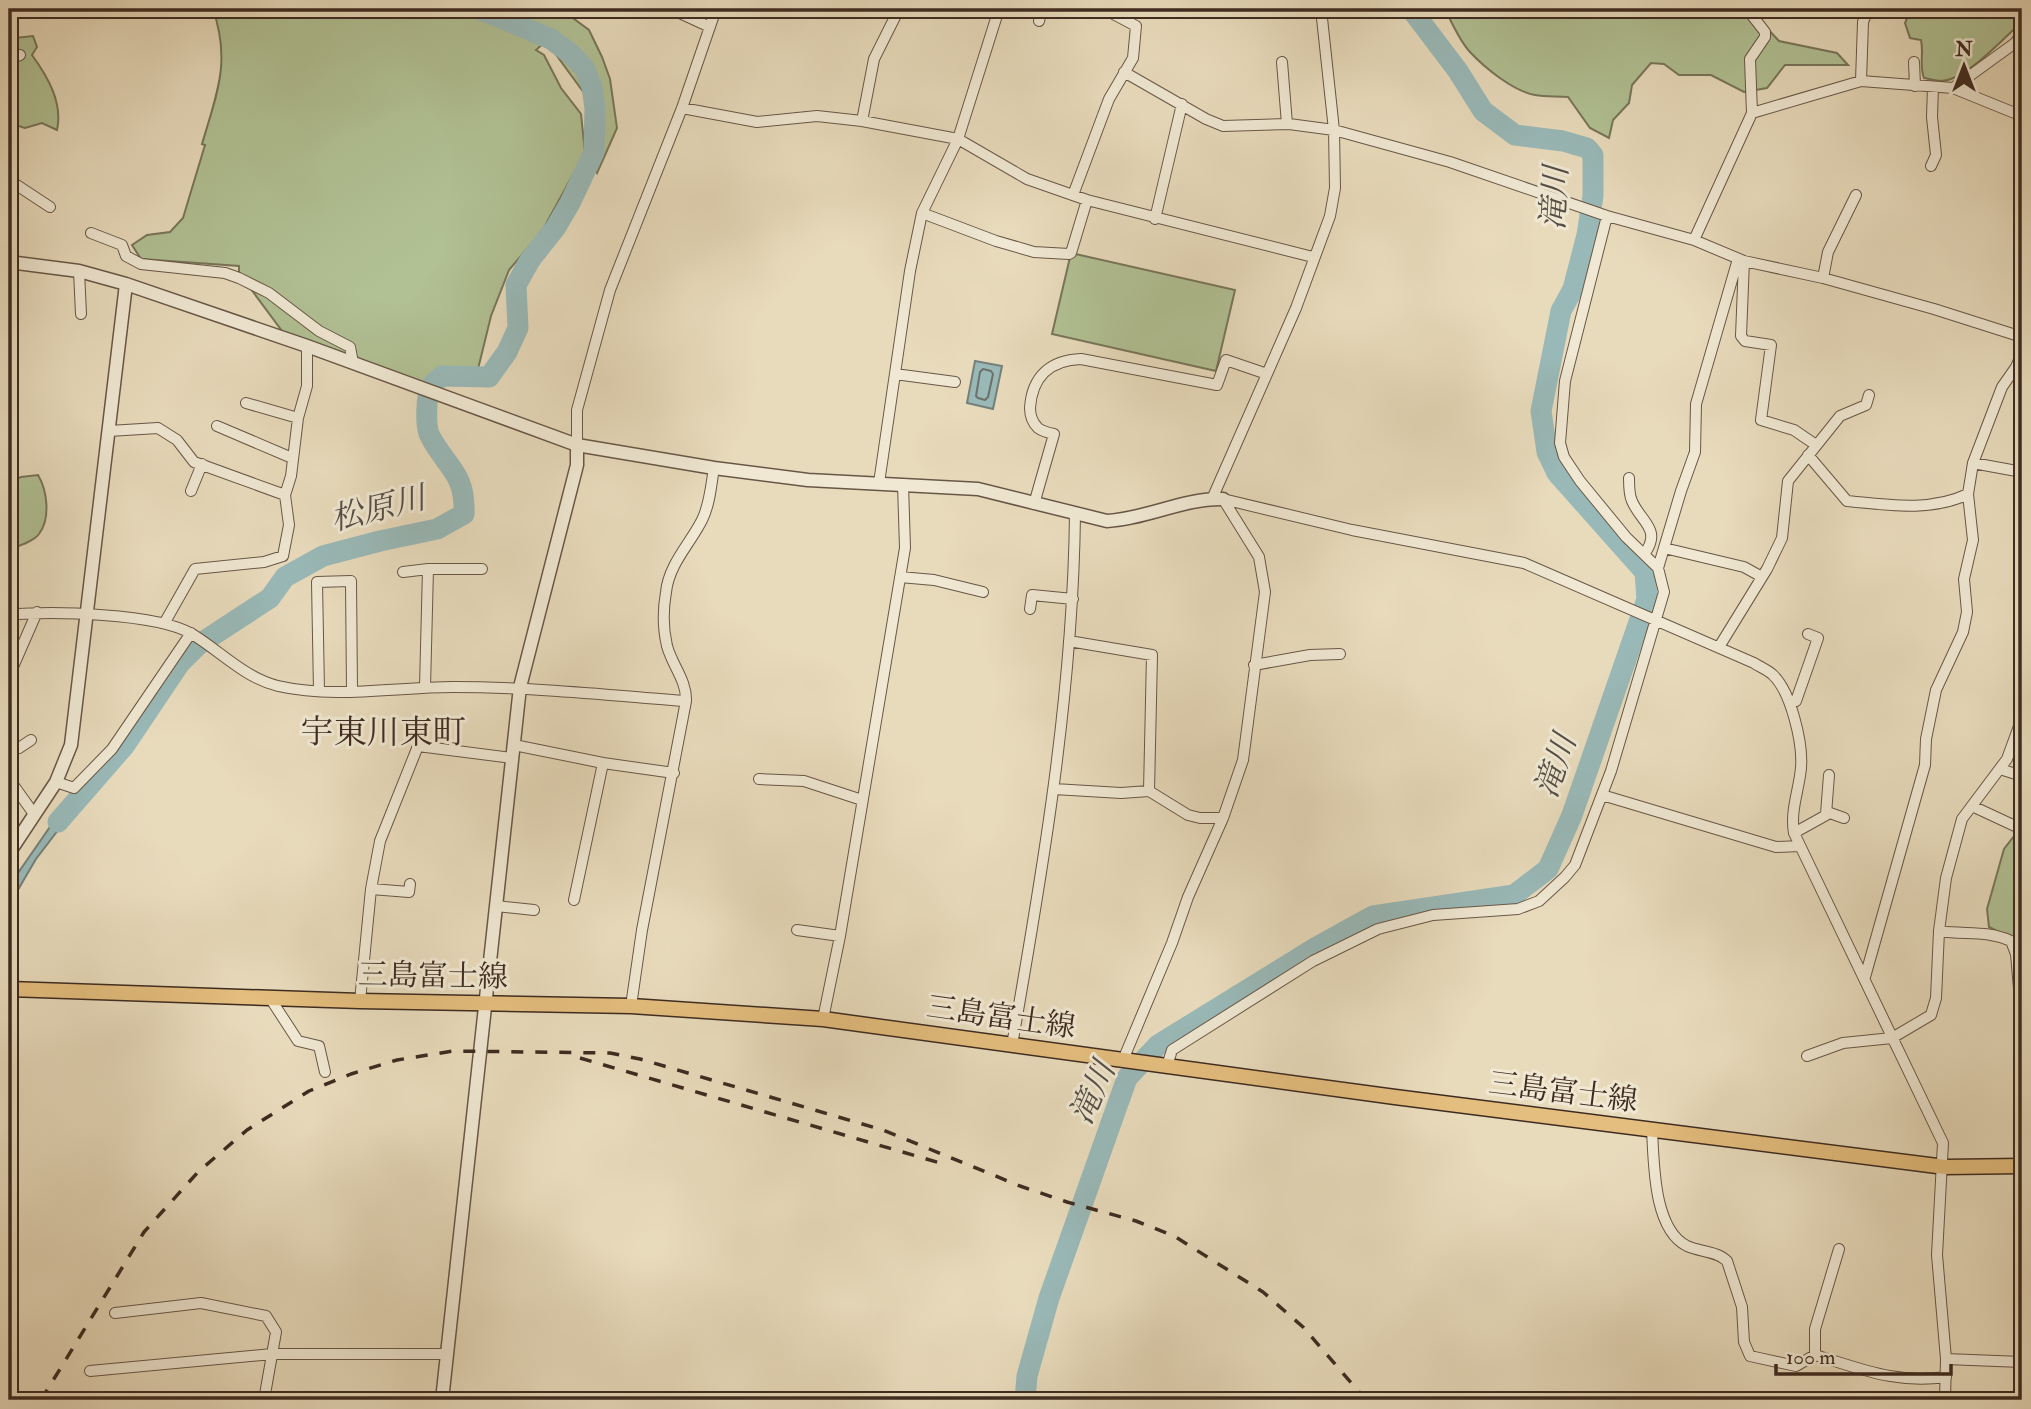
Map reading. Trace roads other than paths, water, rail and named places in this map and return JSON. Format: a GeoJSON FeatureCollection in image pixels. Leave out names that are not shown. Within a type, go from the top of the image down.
{"type":"FeatureCollection","features":[{"type":"Feature","properties":{"kind":"main road","name":"三島富士線"},"geometry":{"type":"LineString","coordinates":[[9,989],[360,1001],[631,1006],[823,1019],[1942,1167],[2022,1166]]}},
{"type":"Feature","properties":{"kind":"street"},"geometry":{"type":"LineString","coordinates":[[671,9],[710,27]]}},
{"type":"Feature","properties":{"kind":"street"},"geometry":{"type":"LineString","coordinates":[[442,1400],[520,687],[577,465],[576,411],[610,290],[682,108],[716,9]]}},
{"type":"Feature","properties":{"kind":"street"},"geometry":{"type":"LineString","coordinates":[[862,121],[874,59],[899,9]]}},
{"type":"Feature","properties":{"kind":"street"},"geometry":{"type":"LineString","coordinates":[[879,484],[909,271],[922,213],[958,139],[999,9]]}},
{"type":"Feature","properties":{"kind":"street"},"geometry":{"type":"LineString","coordinates":[[1039,21],[1042,9]]}},
{"type":"Feature","properties":{"kind":"street"},"geometry":{"type":"LineString","coordinates":[[1073,195],[1109,99],[1133,58],[1136,26],[1104,9]]}},
{"type":"Feature","properties":{"kind":"street"},"geometry":{"type":"LineString","coordinates":[[1217,499],[1296,308],[1330,216],[1335,188],[1334,130],[1321,9]]}},
{"type":"Feature","properties":{"kind":"street"},"geometry":{"type":"LineString","coordinates":[[1694,240],[1752,113],[1750,59],[1765,37],[1765,32],[1747,9]]}},
{"type":"Feature","properties":{"kind":"street"},"geometry":{"type":"LineString","coordinates":[[1861,81],[1863,22],[1868,9]]}},
{"type":"Feature","properties":{"kind":"street"},"geometry":{"type":"LineString","coordinates":[[1953,88],[2015,43],[2022,34]]}},
{"type":"Feature","properties":{"kind":"street"},"geometry":{"type":"LineString","coordinates":[[9,59],[20,55]]}},
{"type":"Feature","properties":{"kind":"street"},"geometry":{"type":"LineString","coordinates":[[1282,62],[1287,124]]}},
{"type":"Feature","properties":{"kind":"street"},"geometry":{"type":"LineString","coordinates":[[1914,62],[1915,86]]}},
{"type":"Feature","properties":{"kind":"street"},"geometry":{"type":"LineString","coordinates":[[1124,72],[1223,126],[1287,124],[1334,130],[1450,162],[1607,216],[1694,240],[1741,260],[1822,278],[2022,337]]}},
{"type":"Feature","properties":{"kind":"street"},"geometry":{"type":"LineString","coordinates":[[1752,113],[1861,81],[1953,88],[2022,116]]}},
{"type":"Feature","properties":{"kind":"street"},"geometry":{"type":"LineString","coordinates":[[1931,166],[1936,155],[1932,117],[1933,87]]}},
{"type":"Feature","properties":{"kind":"street"},"geometry":{"type":"LineString","coordinates":[[1155,219],[1182,104]]}},
{"type":"Feature","properties":{"kind":"street"},"geometry":{"type":"LineString","coordinates":[[682,108],[757,122],[817,116],[862,121],[958,139],[1027,179],[1087,200],[1313,257]]}},
{"type":"Feature","properties":{"kind":"street"},"geometry":{"type":"LineString","coordinates":[[9,180],[50,207]]}},
{"type":"Feature","properties":{"kind":"street"},"geometry":{"type":"LineString","coordinates":[[1822,278],[1828,252],[1856,195]]}},
{"type":"Feature","properties":{"kind":"street"},"geometry":{"type":"LineString","coordinates":[[922,213],[996,241],[1034,252],[1069,254],[1087,200]]}},
{"type":"Feature","properties":{"kind":"street"},"geometry":{"type":"LineString","coordinates":[[1167,1066],[1172,1050],[1313,961],[1378,929],[1433,915],[1518,909],[1539,901],[1575,865],[1611,771],[1664,592],[1658,568],[1626,537],[1580,481],[1564,457],[1560,443],[1565,381],[1607,216]]}},
{"type":"Feature","properties":{"kind":"street"},"geometry":{"type":"LineString","coordinates":[[91,233],[122,245],[126,256],[141,264],[225,273],[269,293],[319,331],[350,347],[353,363]]}},
{"type":"Feature","properties":{"kind":"street"},"geometry":{"type":"LineString","coordinates":[[1741,260],[1741,336],[1745,341],[1771,345],[1761,420],[1794,430],[1816,445]]}},
{"type":"Feature","properties":{"kind":"street"},"geometry":{"type":"LineString","coordinates":[[1658,568],[1695,452],[1696,404],[1741,260]]}},
{"type":"Feature","properties":{"kind":"street"},"geometry":{"type":"LineString","coordinates":[[9,262],[79,271],[126,284],[307,346],[577,445],[714,468],[808,480],[978,489],[1107,520],[1128,520],[1217,499],[1352,530],[1524,563],[1754,663],[1774,676],[1801,736],[1801,766],[1792,818],[1794,833],[1943,1143],[1937,1255],[1946,1359],[1945,1400]]}},
{"type":"Feature","properties":{"kind":"street"},"geometry":{"type":"LineString","coordinates":[[79,271],[81,314]]}},
{"type":"Feature","properties":{"kind":"street"},"geometry":{"type":"LineString","coordinates":[[9,853],[56,782],[71,745],[126,284]]}},
{"type":"Feature","properties":{"kind":"street"},"geometry":{"type":"LineString","coordinates":[[165,622],[195,569],[264,562],[283,556],[289,525],[285,495],[291,476],[298,418],[307,386],[307,346]]}},
{"type":"Feature","properties":{"kind":"street"},"geometry":{"type":"LineString","coordinates":[[1865,977],[1925,765],[1926,739],[1936,690],[1963,632],[1967,612],[1964,579],[1973,540],[1968,494],[1973,463],[2002,387],[2022,353]]}},
{"type":"Feature","properties":{"kind":"street"},"geometry":{"type":"LineString","coordinates":[[1034,503],[1054,435],[1039,429],[1030,415],[1031,399],[1037,379],[1049,369],[1063,362],[1082,359],[1217,385],[1226,360],[1267,374]]}},
{"type":"Feature","properties":{"kind":"street"},"geometry":{"type":"LineString","coordinates":[[895,374],[955,382]]}},
{"type":"Feature","properties":{"kind":"street"},"geometry":{"type":"LineString","coordinates":[[1718,647],[1762,577],[1782,538],[1788,481],[1840,416],[1866,405],[1869,395]]}},
{"type":"Feature","properties":{"kind":"street"},"geometry":{"type":"LineString","coordinates":[[246,403],[298,418]]}},
{"type":"Feature","properties":{"kind":"street"},"geometry":{"type":"LineString","coordinates":[[217,426],[292,458]]}},
{"type":"Feature","properties":{"kind":"street"},"geometry":{"type":"LineString","coordinates":[[109,431],[158,428],[177,440],[194,462],[285,495]]}},
{"type":"Feature","properties":{"kind":"street"},"geometry":{"type":"LineString","coordinates":[[1808,455],[1847,501],[1902,506],[1950,503],[1968,494]]}},
{"type":"Feature","properties":{"kind":"street"},"geometry":{"type":"LineString","coordinates":[[1973,463],[2022,472]]}},
{"type":"Feature","properties":{"kind":"street"},"geometry":{"type":"LineString","coordinates":[[191,491],[201,464]]}},
{"type":"Feature","properties":{"kind":"street"},"geometry":{"type":"LineString","coordinates":[[631,1006],[642,930],[674,773],[687,692],[667,646],[664,619],[666,589],[677,559],[702,520],[708,505],[714,468]]}},
{"type":"Feature","properties":{"kind":"street"},"geometry":{"type":"LineString","coordinates":[[1629,478],[1631,500],[1651,527],[1650,546],[1645,553]]}},
{"type":"Feature","properties":{"kind":"street"},"geometry":{"type":"LineString","coordinates":[[823,1019],[905,548],[903,484]]}},
{"type":"Feature","properties":{"kind":"street"},"geometry":{"type":"LineString","coordinates":[[1126,1060],[1188,897],[1223,818],[1243,761],[1265,592],[1259,557],[1217,499]]}},
{"type":"Feature","properties":{"kind":"street"},"geometry":{"type":"LineString","coordinates":[[1012,1045],[1054,789],[1073,599],[1075,514]]}},
{"type":"Feature","properties":{"kind":"street"},"geometry":{"type":"LineString","coordinates":[[1664,548],[1744,567],[1762,577]]}},
{"type":"Feature","properties":{"kind":"street"},"geometry":{"type":"LineString","coordinates":[[425,687],[429,569]]}},
{"type":"Feature","properties":{"kind":"street"},"geometry":{"type":"LineString","coordinates":[[403,572],[482,569]]}},
{"type":"Feature","properties":{"kind":"street"},"geometry":{"type":"LineString","coordinates":[[900,578],[934,580],[983,592]]}},
{"type":"Feature","properties":{"kind":"street"},"geometry":{"type":"LineString","coordinates":[[319,691],[317,582],[328,581],[351,581],[352,690]]}},
{"type":"Feature","properties":{"kind":"street"},"geometry":{"type":"LineString","coordinates":[[1030,609],[1032,595],[1073,599]]}},
{"type":"Feature","properties":{"kind":"street"},"geometry":{"type":"LineString","coordinates":[[9,676],[37,612]]}},
{"type":"Feature","properties":{"kind":"street"},"geometry":{"type":"LineString","coordinates":[[9,615],[37,612],[165,622],[193,634],[246,672],[276,685],[319,691],[520,687],[686,701]]}},
{"type":"Feature","properties":{"kind":"street"},"geometry":{"type":"LineString","coordinates":[[56,782],[74,788],[112,749],[193,634]]}},
{"type":"Feature","properties":{"kind":"street"},"geometry":{"type":"LineString","coordinates":[[1796,701],[1818,638],[1808,634]]}},
{"type":"Feature","properties":{"kind":"street"},"geometry":{"type":"LineString","coordinates":[[1069,642],[1152,655],[1149,791]]}},
{"type":"Feature","properties":{"kind":"street"},"geometry":{"type":"LineString","coordinates":[[1254,665],[1310,655],[1340,654]]}},
{"type":"Feature","properties":{"kind":"street"},"geometry":{"type":"LineString","coordinates":[[1807,1056],[1843,1043],[1892,1038],[1931,1016],[1936,998],[1939,931],[1946,878],[1962,819],[2007,760],[2022,718]]}},
{"type":"Feature","properties":{"kind":"street"},"geometry":{"type":"LineString","coordinates":[[9,747],[19,748],[31,740]]}},
{"type":"Feature","properties":{"kind":"street"},"geometry":{"type":"LineString","coordinates":[[360,1001],[371,889],[380,841],[418,746],[513,751],[674,773]]}},
{"type":"Feature","properties":{"kind":"street"},"geometry":{"type":"LineString","coordinates":[[574,900],[603,763]]}},
{"type":"Feature","properties":{"kind":"street"},"geometry":{"type":"LineString","coordinates":[[2000,769],[2022,776]]}},
{"type":"Feature","properties":{"kind":"street"},"geometry":{"type":"LineString","coordinates":[[1826,814],[1829,775]]}},
{"type":"Feature","properties":{"kind":"street"},"geometry":{"type":"LineString","coordinates":[[9,779],[34,814]]}},
{"type":"Feature","properties":{"kind":"street"},"geometry":{"type":"LineString","coordinates":[[759,779],[804,781],[862,800]]}},
{"type":"Feature","properties":{"kind":"street"},"geometry":{"type":"LineString","coordinates":[[1054,789],[1122,793],[1149,791],[1188,815],[1223,818]]}},
{"type":"Feature","properties":{"kind":"street"},"geometry":{"type":"LineString","coordinates":[[1602,795],[1776,847],[1800,846]]}},
{"type":"Feature","properties":{"kind":"street"},"geometry":{"type":"LineString","coordinates":[[1972,806],[2015,826]]}},
{"type":"Feature","properties":{"kind":"street"},"geometry":{"type":"LineString","coordinates":[[1794,833],[1826,814],[1844,818]]}},
{"type":"Feature","properties":{"kind":"street"},"geometry":{"type":"LineString","coordinates":[[371,889],[409,892],[410,884]]}},
{"type":"Feature","properties":{"kind":"street"},"geometry":{"type":"LineString","coordinates":[[496,906],[534,910]]}},
{"type":"Feature","properties":{"kind":"street"},"geometry":{"type":"LineString","coordinates":[[797,930],[839,936]]}},
{"type":"Feature","properties":{"kind":"street"},"geometry":{"type":"LineString","coordinates":[[1939,931],[1966,935],[1993,933],[2011,941],[2016,954],[2022,1002]]}},
{"type":"Feature","properties":{"kind":"street"},"geometry":{"type":"LineString","coordinates":[[270,998],[298,1041],[319,1046],[325,1072]]}},
{"type":"Feature","properties":{"kind":"street"},"geometry":{"type":"LineString","coordinates":[[1652,1130],[1656,1189],[1671,1232],[1686,1245],[1723,1257],[1727,1261],[1742,1307],[1744,1342],[1750,1356],[1796,1366],[1815,1355],[1876,1375],[1926,1380],[1945,1377]]}},
{"type":"Feature","properties":{"kind":"street"},"geometry":{"type":"LineString","coordinates":[[1815,1355],[1815,1329],[1839,1249]]}},
{"type":"Feature","properties":{"kind":"street"},"geometry":{"type":"LineString","coordinates":[[115,1313],[201,1303],[266,1316],[276,1332],[264,1400]]}},
{"type":"Feature","properties":{"kind":"street"},"geometry":{"type":"LineString","coordinates":[[90,1371],[272,1354],[447,1354]]}},
{"type":"Feature","properties":{"kind":"street"},"geometry":{"type":"LineString","coordinates":[[1946,1359],[2022,1362]]}},
{"type":"Feature","properties":{"kind":"water"},"geometry":{"type":"Polygon","coordinates":[[[975,361],[1002,366],[993,409],[967,403],[975,361]]]}},
{"type":"Feature","properties":{"kind":"water"},"geometry":{"type":"Polygon","coordinates":[[[70,798],[78,804],[36,859],[9,905],[9,886],[70,798]]]}},
{"type":"Feature","properties":{"kind":"waterway","name":"松原川"},"geometry":{"type":"LineString","coordinates":[[58,822],[125,745],[180,663],[198,645],[270,598],[285,577],[323,556],[437,529],[464,514],[464,500],[458,479],[428,432],[429,391],[442,376],[489,377],[507,352],[518,328],[516,285],[530,260],[556,227],[594,152],[595,108],[592,87],[585,69],[551,39],[479,9]]}},
{"type":"Feature","properties":{"kind":"waterway","name":"滝川"},"geometry":{"type":"LineString","coordinates":[[1025,1400],[1027,1376],[1049,1298],[1127,1078],[1158,1045],[1315,948],[1373,916],[1514,895],[1548,869],[1572,815],[1647,599],[1645,572],[1557,473],[1547,452],[1541,411],[1561,311],[1573,289],[1587,235],[1593,196],[1593,155],[1587,148],[1563,141],[1515,135],[1483,111],[1458,71],[1411,9]]}},
{"type":"Feature","properties":{"kind":"railway"},"geometry":{"type":"LineString","coordinates":[[41,1400],[144,1232],[198,1172],[247,1130],[309,1091],[351,1074],[397,1060],[453,1051],[610,1053],[640,1059],[883,1130],[1020,1186],[1136,1221],[1174,1236],[1263,1292],[1303,1327],[1366,1400]]}},
{"type":"Feature","properties":{"kind":"railway"},"geometry":{"type":"LineString","coordinates":[[580,1058],[947,1165]]}},
{"type":"Feature","properties":{"kind":"district","name":"宇東川東町"},"geometry":{"type":"Point","coordinates":[383,732]}}]}
